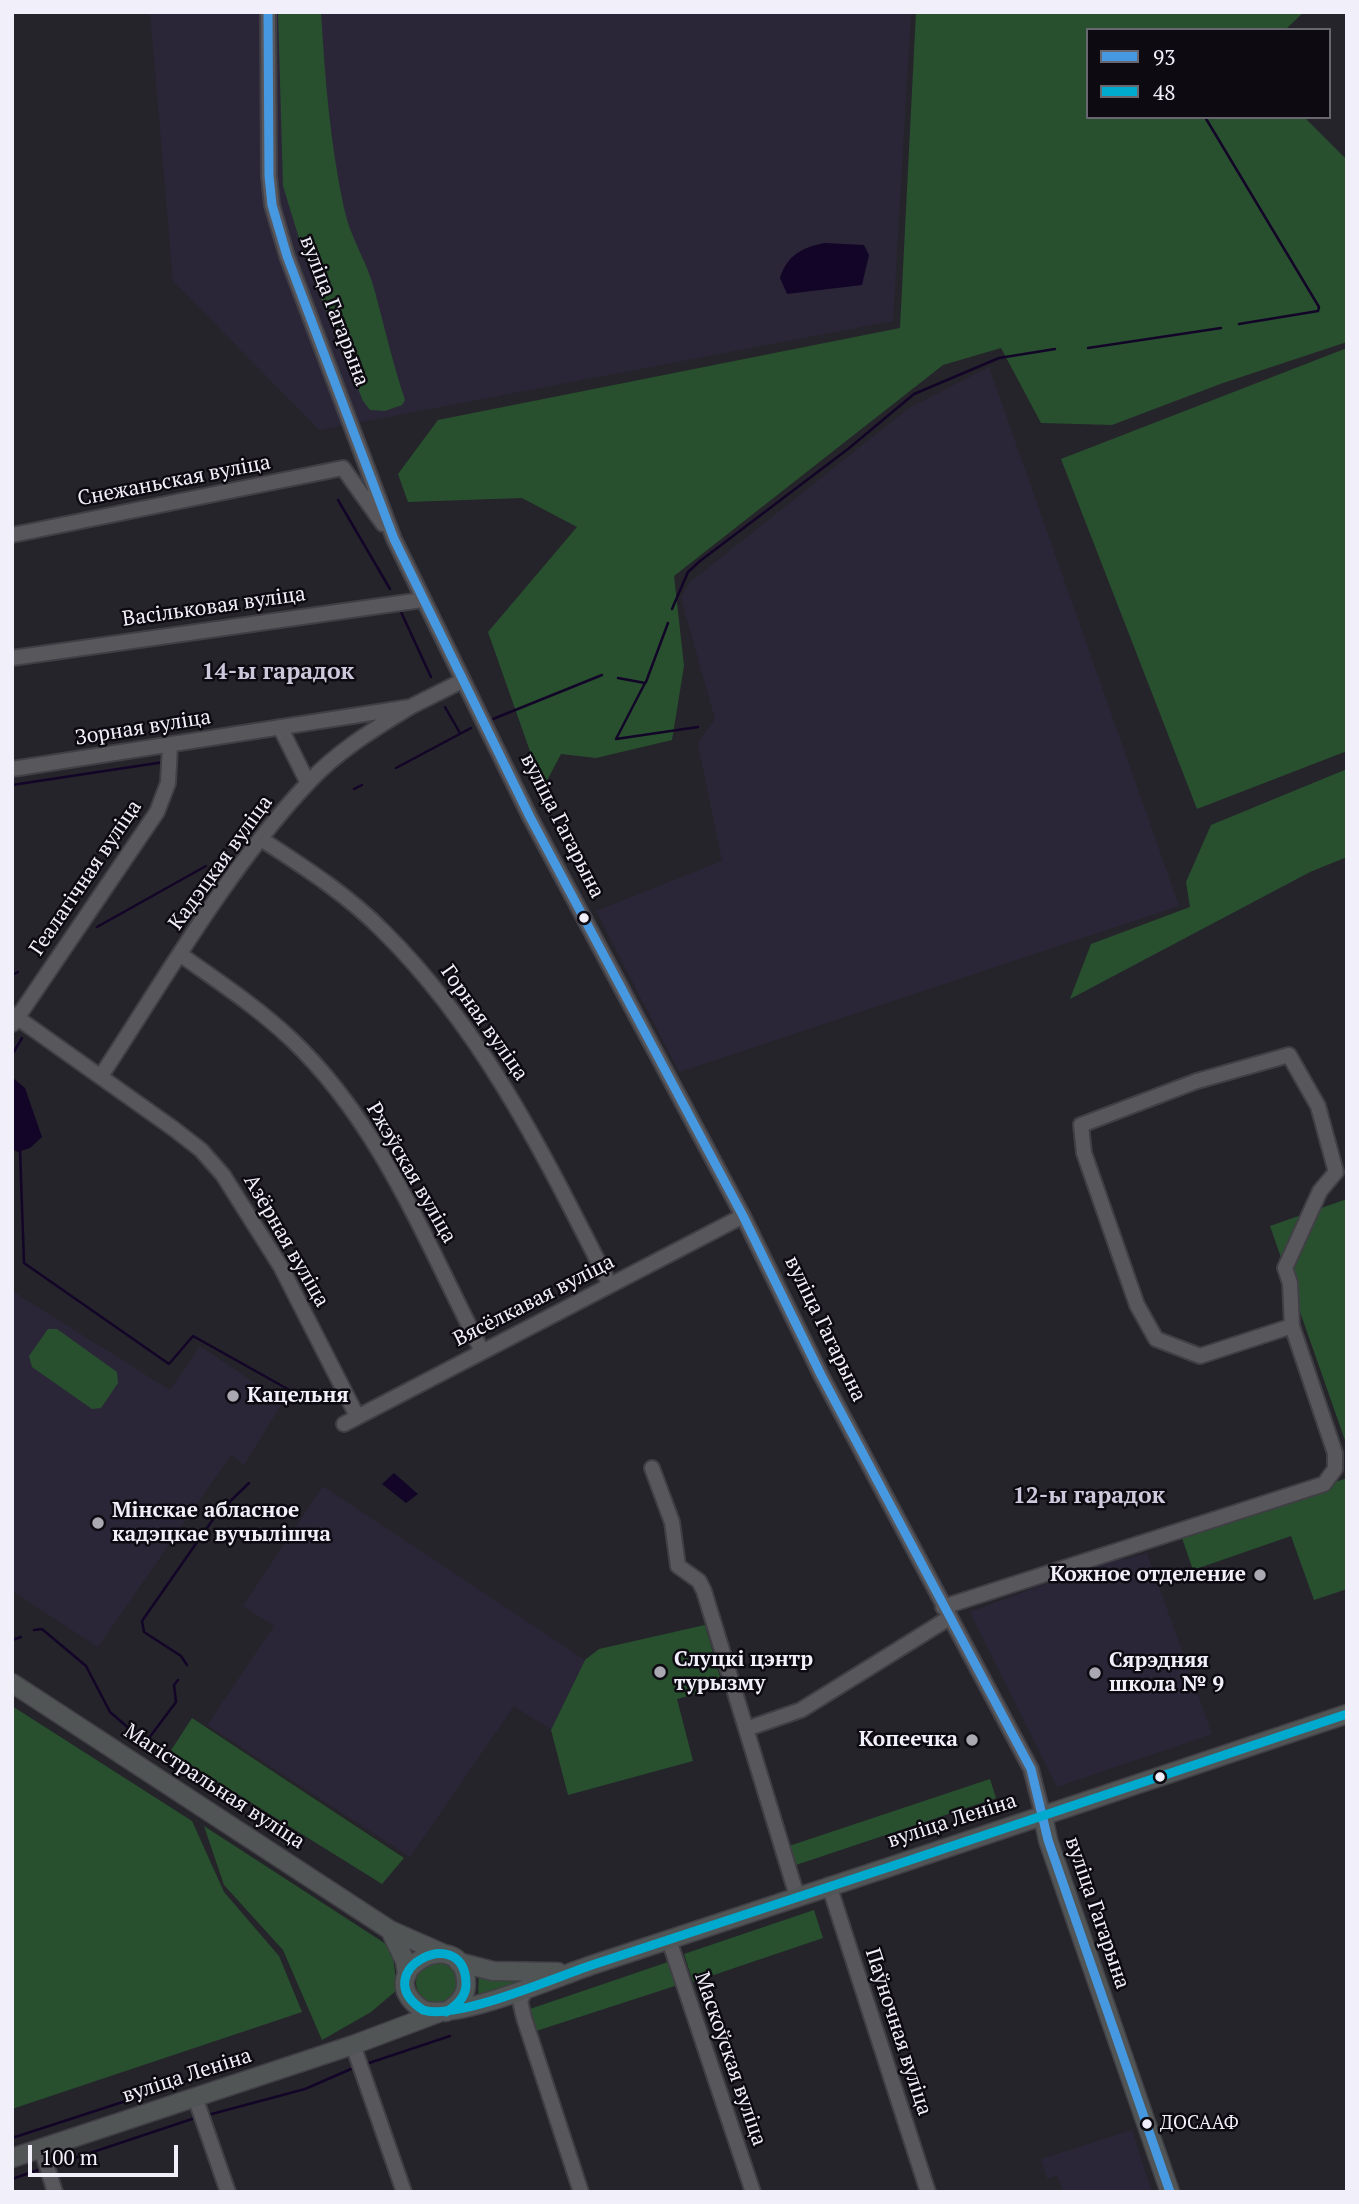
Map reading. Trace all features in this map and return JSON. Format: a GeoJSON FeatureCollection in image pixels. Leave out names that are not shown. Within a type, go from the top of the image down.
{"type":"FeatureCollection","features":[{"type":"Feature","properties":{"kind":"main road","name":"Магістральная вуліца"},"geometry":{"type":"LineString","coordinates":[[12,1684],[390,1930],[450,1958]]}},
{"type":"Feature","properties":{"kind":"main road","name":"вуліца Леніна"},"geometry":{"type":"LineString","coordinates":[[12,2158],[377,2037],[527,1981],[572,1971],[669,1940],[1347,1714]]}},
{"type":"Feature","properties":{"kind":"main road","name":"вуліца Гагарына"},"geometry":{"type":"LineString","coordinates":[[1043,1816],[1048,1840],[1170,2192]]}},
{"type":"Feature","properties":{"kind":"main road"},"geometry":{"type":"LineString","coordinates":[[377,2037],[399,2013],[407,1980],[417,1960],[424,1955],[450,1958],[466,1980],[466,1990],[455,2007],[442,2012],[416,2006],[407,1980],[405,1961],[390,1930]]}},
{"type":"Feature","properties":{"kind":"main road","name":"вуліца Леніна"},"geometry":{"type":"LineString","coordinates":[[450,1958],[527,1981]]}},
{"type":"Feature","properties":{"kind":"street","name":"вуліца Гагарына"},"geometry":{"type":"LineString","coordinates":[[268,12],[269,176],[272,205],[288,256],[394,540],[530,817],[743,1216],[821,1375],[1031,1769],[1043,1816]]}},
{"type":"Feature","properties":{"kind":"street","name":"Снежаньская вуліца"},"geometry":{"type":"LineString","coordinates":[[12,535],[343,468],[394,540]]}},
{"type":"Feature","properties":{"kind":"street","name":"Васільковая вуліца"},"geometry":{"type":"LineString","coordinates":[[12,658],[422,600]]}},
{"type":"Feature","properties":{"kind":"street","name":"Зорная вуліца"},"geometry":{"type":"LineString","coordinates":[[12,769],[410,707],[461,681]]}},
{"type":"Feature","properties":{"kind":"street","name":"Кадэцкая вуліца"},"geometry":{"type":"LineString","coordinates":[[101,1076],[261,839],[308,783],[372,730],[410,707]]}},
{"type":"Feature","properties":{"kind":"street"},"geometry":{"type":"LineString","coordinates":[[280,727],[308,783]]}},
{"type":"Feature","properties":{"kind":"street","name":"Геалагічная вуліца"},"geometry":{"type":"LineString","coordinates":[[14,1019],[157,812],[167,783],[170,746]]}},
{"type":"Feature","properties":{"kind":"street","name":"Горная вуліца"},"geometry":{"type":"LineString","coordinates":[[261,839],[335,889],[382,930],[449,1004],[535,1136],[610,1285]]}},
{"type":"Feature","properties":{"kind":"street","name":"Ржэўская вуліца"},"geometry":{"type":"LineString","coordinates":[[181,956],[252,1004],[293,1040],[364,1126],[401,1190],[482,1351]]}},
{"type":"Feature","properties":{"kind":"street","name":"Азёрная вуліца"},"geometry":{"type":"LineString","coordinates":[[14,1019],[101,1076],[174,1129],[223,1175],[281,1267],[357,1416]]}},
{"type":"Feature","properties":{"kind":"street"},"geometry":{"type":"LineString","coordinates":[[746,1729],[801,1710],[946,1613],[1324,1484],[1335,1469],[1335,1452],[1292,1326],[1290,1283],[1285,1268],[1320,1191],[1336,1172],[1318,1106],[1289,1055],[1197,1081],[1081,1125],[1084,1153],[1133,1293],[1156,1339],[1200,1356],[1292,1326]]}},
{"type":"Feature","properties":{"kind":"street","name":"Вясёлкавая вуліца"},"geometry":{"type":"LineString","coordinates":[[344,1424],[743,1216]]}},
{"type":"Feature","properties":{"kind":"street"},"geometry":{"type":"LineString","coordinates":[[652,1468],[672,1522],[678,1566],[699,1581],[704,1591],[797,1896]]}},
{"type":"Feature","properties":{"kind":"street","name":"Паўночная вуліца"},"geometry":{"type":"LineString","coordinates":[[829,1885],[928,2192]]}},
{"type":"Feature","properties":{"kind":"street","name":"Маскоўская вуліца"},"geometry":{"type":"LineString","coordinates":[[669,1940],[753,2192]]}},
{"type":"Feature","properties":{"kind":"street"},"geometry":{"type":"LineString","coordinates":[[527,1981],[520,2001],[524,2018],[581,2192]]}},
{"type":"Feature","properties":{"kind":"street"},"geometry":{"type":"LineString","coordinates":[[353,2045],[404,2192]]}},
{"type":"Feature","properties":{"kind":"street"},"geometry":{"type":"LineString","coordinates":[[195,2097],[228,2192]]}},
{"type":"Feature","properties":{"kind":"street"},"geometry":{"type":"LineString","coordinates":[[41,2148],[55,2192]]}},
{"type":"Feature","properties":{"kind":"shaded area"},"geometry":{"type":"Polygon","coordinates":[[[150,12],[911,12],[893,321],[319,430],[173,281],[150,12]]]}},
{"type":"Feature","properties":{"kind":"shaded area"},"geometry":{"type":"Polygon","coordinates":[[[825,243],[864,245],[869,255],[862,285],[787,294],[780,278],[787,263],[797,253],[825,243]]]}},
{"type":"Feature","properties":{"kind":"shaded area"},"geometry":{"type":"Polygon","coordinates":[[[989,367],[1179,906],[679,1072],[596,911],[722,861],[698,743],[715,719],[681,598],[689,583],[909,408],[989,367]]]}},
{"type":"Feature","properties":{"kind":"shaded area"},"geometry":{"type":"Polygon","coordinates":[[[12,1077],[25,1088],[42,1137],[30,1148],[18,1152],[12,1149],[12,1077]]]}},
{"type":"Feature","properties":{"kind":"shaded area","name":"Мінскае абласное кадэцкае вучылішча"},"geometry":{"type":"Polygon","coordinates":[[[12,1291],[170,1390],[200,1346],[283,1402],[244,1465],[231,1455],[98,1647],[12,1591],[12,1291]]]}},
{"type":"Feature","properties":{"kind":"shaded area"},"geometry":{"type":"Polygon","coordinates":[[[394,1473],[418,1494],[406,1503],[382,1484],[394,1473]]]}},
{"type":"Feature","properties":{"kind":"shaded area"},"geometry":{"type":"Polygon","coordinates":[[[323,1486],[585,1660],[551,1730],[514,1706],[410,1857],[207,1725],[274,1626],[243,1606],[323,1486]]]}},
{"type":"Feature","properties":{"kind":"shaded area","name":"Сярэдняя школа № 9"},"geometry":{"type":"Polygon","coordinates":[[[1147,1553],[1212,1734],[1057,1787],[970,1612],[1120,1556],[1122,1560],[1147,1553]]]}},
{"type":"Feature","properties":{"kind":"shaded area"},"geometry":{"type":"Polygon","coordinates":[[[1132,2130],[1152,2192],[1055,2192],[1062,2189],[1057,2175],[1047,2179],[1041,2159],[1132,2130]]]}},
{"type":"Feature","properties":{"kind":"green space"},"geometry":{"type":"Polygon","coordinates":[[[278,12],[321,12],[326,86],[344,208],[350,230],[372,281],[405,400],[402,405],[385,411],[370,410],[363,401],[307,264],[283,186],[278,12]]]}},
{"type":"Feature","properties":{"kind":"green space"},"geometry":{"type":"Polygon","coordinates":[[[916,12],[1304,12],[1287,28],[1086,28],[1086,119],[1306,119],[1347,160],[1347,342],[1223,383],[1112,425],[1041,423],[1001,348],[943,365],[674,576],[684,666],[672,740],[596,758],[561,754],[543,788],[488,632],[577,527],[522,498],[408,502],[398,474],[438,420],[900,328],[916,12]]]}},
{"type":"Feature","properties":{"kind":"green space"},"geometry":{"type":"Polygon","coordinates":[[[1347,348],[1347,751],[1197,809],[1061,459],[1347,348]]]}},
{"type":"Feature","properties":{"kind":"green space"},"geometry":{"type":"Polygon","coordinates":[[[1347,769],[1347,857],[1310,872],[1070,999],[1091,944],[1190,907],[1186,882],[1211,825],[1347,769]]]}},
{"type":"Feature","properties":{"kind":"green space"},"geometry":{"type":"Polygon","coordinates":[[[1347,1199],[1347,1446],[1270,1226],[1347,1199]]]}},
{"type":"Feature","properties":{"kind":"green space"},"geometry":{"type":"Polygon","coordinates":[[[48,1329],[57,1329],[117,1372],[118,1383],[101,1408],[92,1409],[32,1367],[29,1356],[48,1329]]]}},
{"type":"Feature","properties":{"kind":"green space"},"geometry":{"type":"Polygon","coordinates":[[[1347,1478],[1347,1589],[1314,1600],[1291,1536],[1193,1570],[1181,1535],[1347,1478]]]}},
{"type":"Feature","properties":{"kind":"green space"},"geometry":{"type":"Polygon","coordinates":[[[705,1625],[723,1687],[677,1699],[693,1761],[568,1795],[551,1730],[585,1660],[599,1649],[705,1625]]]}},
{"type":"Feature","properties":{"kind":"green space"},"geometry":{"type":"Polygon","coordinates":[[[12,1706],[192,1821],[224,1892],[279,1956],[302,2012],[12,2109],[12,1706]]]}},
{"type":"Feature","properties":{"kind":"green space"},"geometry":{"type":"Polygon","coordinates":[[[192,1718],[404,1858],[382,1884],[170,1752],[192,1718]]]}},
{"type":"Feature","properties":{"kind":"green space"},"geometry":{"type":"Polygon","coordinates":[[[990,1779],[996,1798],[796,1865],[789,1846],[990,1779]]]}},
{"type":"Feature","properties":{"kind":"green space"},"geometry":{"type":"Polygon","coordinates":[[[204,1826],[392,1948],[397,1990],[371,2012],[322,2040],[283,1950],[224,1885],[204,1826]]]}},
{"type":"Feature","properties":{"kind":"green space"},"geometry":{"type":"Polygon","coordinates":[[[814,1910],[823,1938],[693,1982],[684,1954],[814,1910]]]}},
{"type":"Feature","properties":{"kind":"green space"},"geometry":{"type":"Polygon","coordinates":[[[671,1961],[678,1985],[533,2032],[527,2010],[671,1961]]]}},
{"type":"Feature","properties":{"kind":"green space"},"geometry":{"type":"Polygon","coordinates":[[[437,1962],[452,1968],[458,1983],[452,1998],[437,2004],[422,1998],[416,1983],[422,1968],[437,1962]]]}},
{"type":"Feature","properties":{"kind":"green space"},"geometry":{"type":"Polygon","coordinates":[[[479,1970],[522,1979],[524,1982],[478,1997],[479,1970]]]}},
{"type":"Feature","properties":{"kind":"waterway"},"geometry":{"type":"LineString","coordinates":[[1206,119],[1319,307],[1318,311],[1239,324]]}},
{"type":"Feature","properties":{"kind":"waterway"},"geometry":{"type":"LineString","coordinates":[[1088,348],[1221,328]]}},
{"type":"Feature","properties":{"kind":"waterway"},"geometry":{"type":"LineString","coordinates":[[672,609],[688,572],[700,561],[848,449],[914,394],[999,358],[1055,349]]}},
{"type":"Feature","properties":{"kind":"waterway"},"geometry":{"type":"LineString","coordinates":[[338,500],[390,589]]}},
{"type":"Feature","properties":{"kind":"waterway"},"geometry":{"type":"LineString","coordinates":[[401,612],[431,677]]}},
{"type":"Feature","properties":{"kind":"waterway"},"geometry":{"type":"LineString","coordinates":[[646,682],[668,623]]}},
{"type":"Feature","properties":{"kind":"waterway"},"geometry":{"type":"LineString","coordinates":[[493,719],[602,675]]}},
{"type":"Feature","properties":{"kind":"waterway"},"geometry":{"type":"LineString","coordinates":[[618,678],[645,683],[616,739],[698,727]]}},
{"type":"Feature","properties":{"kind":"waterway"},"geometry":{"type":"LineString","coordinates":[[445,707],[460,733]]}},
{"type":"Feature","properties":{"kind":"waterway"},"geometry":{"type":"LineString","coordinates":[[396,768],[471,728]]}},
{"type":"Feature","properties":{"kind":"waterway"},"geometry":{"type":"LineString","coordinates":[[12,785],[164,762]]}},
{"type":"Feature","properties":{"kind":"waterway"},"geometry":{"type":"LineString","coordinates":[[354,789],[362,785]]}},
{"type":"Feature","properties":{"kind":"waterway"},"geometry":{"type":"LineString","coordinates":[[97,927],[206,866]]}},
{"type":"Feature","properties":{"kind":"waterway"},"geometry":{"type":"LineString","coordinates":[[12,975],[18,972]]}},
{"type":"Feature","properties":{"kind":"waterway"},"geometry":{"type":"LineString","coordinates":[[12,1055],[22,1038]]}},
{"type":"Feature","properties":{"kind":"waterway"},"geometry":{"type":"LineString","coordinates":[[20,1150],[24,1263],[169,1364],[193,1336],[293,1392]]}},
{"type":"Feature","properties":{"kind":"waterway"},"geometry":{"type":"LineString","coordinates":[[187,1665],[181,1656],[144,1632],[142,1621],[216,1515],[249,1483]]}},
{"type":"Feature","properties":{"kind":"waterway"},"geometry":{"type":"LineString","coordinates":[[34,1630],[42,1629],[86,1666],[110,1712],[153,1749]]}},
{"type":"Feature","properties":{"kind":"waterway"},"geometry":{"type":"LineString","coordinates":[[12,1640],[21,1637]]}},
{"type":"Feature","properties":{"kind":"waterway"},"geometry":{"type":"LineString","coordinates":[[146,1742],[176,1702],[174,1685],[178,1680]]}},
{"type":"Feature","properties":{"kind":"waterway"},"geometry":{"type":"LineString","coordinates":[[169,1761],[211,1790]]}},
{"type":"Feature","properties":{"kind":"waterway"},"geometry":{"type":"LineString","coordinates":[[363,2065],[450,2036]]}},
{"type":"Feature","properties":{"kind":"waterway"},"geometry":{"type":"LineString","coordinates":[[208,2115],[305,2089],[351,2069]]}},
{"type":"Feature","properties":{"kind":"waterway"},"geometry":{"type":"LineString","coordinates":[[12,2138],[212,2073]]}},
{"type":"Feature","properties":{"kind":"waterway"},"geometry":{"type":"LineString","coordinates":[[54,2165],[195,2118]]}},
{"type":"Feature","properties":{"kind":"waterway"},"geometry":{"type":"LineString","coordinates":[[12,2179],[41,2169]]}},
{"type":"Feature","properties":{"kind":"transit line","name":"93"},"geometry":{"type":"LineString","coordinates":[[268,12],[269,176],[272,205],[287,256],[394,539],[530,817],[743,1216],[821,1375],[1031,1769],[1048,1840],[1170,2192]]}},
{"type":"Feature","properties":{"kind":"transit line","name":"48"},"geometry":{"type":"LineString","coordinates":[[446,2012],[450,2009],[458,2003],[463,1996],[466,1982],[461,1964],[450,1955],[436,1954],[422,1959],[410,1968],[405,1981],[408,1995],[423,2010],[439,2012],[459,2009],[483,2003],[1347,1714]]}},
{"type":"Feature","properties":{"kind":"place","name":"Кацельня"},"geometry":{"type":"Point","coordinates":[233,1396]}},
{"type":"Feature","properties":{"kind":"place","name":"Мінскае абласное кадэцкае вучылішча"},"geometry":{"type":"Point","coordinates":[98,1523]}},
{"type":"Feature","properties":{"kind":"place","name":"Кожное отделение"},"geometry":{"type":"Point","coordinates":[1260,1575]}},
{"type":"Feature","properties":{"kind":"place","name":"Слуцкі цэнтр турызму"},"geometry":{"type":"Point","coordinates":[660,1672]}},
{"type":"Feature","properties":{"kind":"place","name":"Сярэдняя школа № 9"},"geometry":{"type":"Point","coordinates":[1095,1673]}},
{"type":"Feature","properties":{"kind":"place","name":"Копеечка"},"geometry":{"type":"Point","coordinates":[972,1740]}},
{"type":"Feature","properties":{"kind":"place","name":"ДОСААФ"},"geometry":{"type":"Point","coordinates":[1147,2124]}},
{"type":"Feature","properties":{"kind":"district","name":"14-ы гарадок"},"geometry":{"type":"Point","coordinates":[278,672]}},
{"type":"Feature","properties":{"kind":"district","name":"12-ы гарадок"},"geometry":{"type":"Point","coordinates":[1089,1496]}}]}
